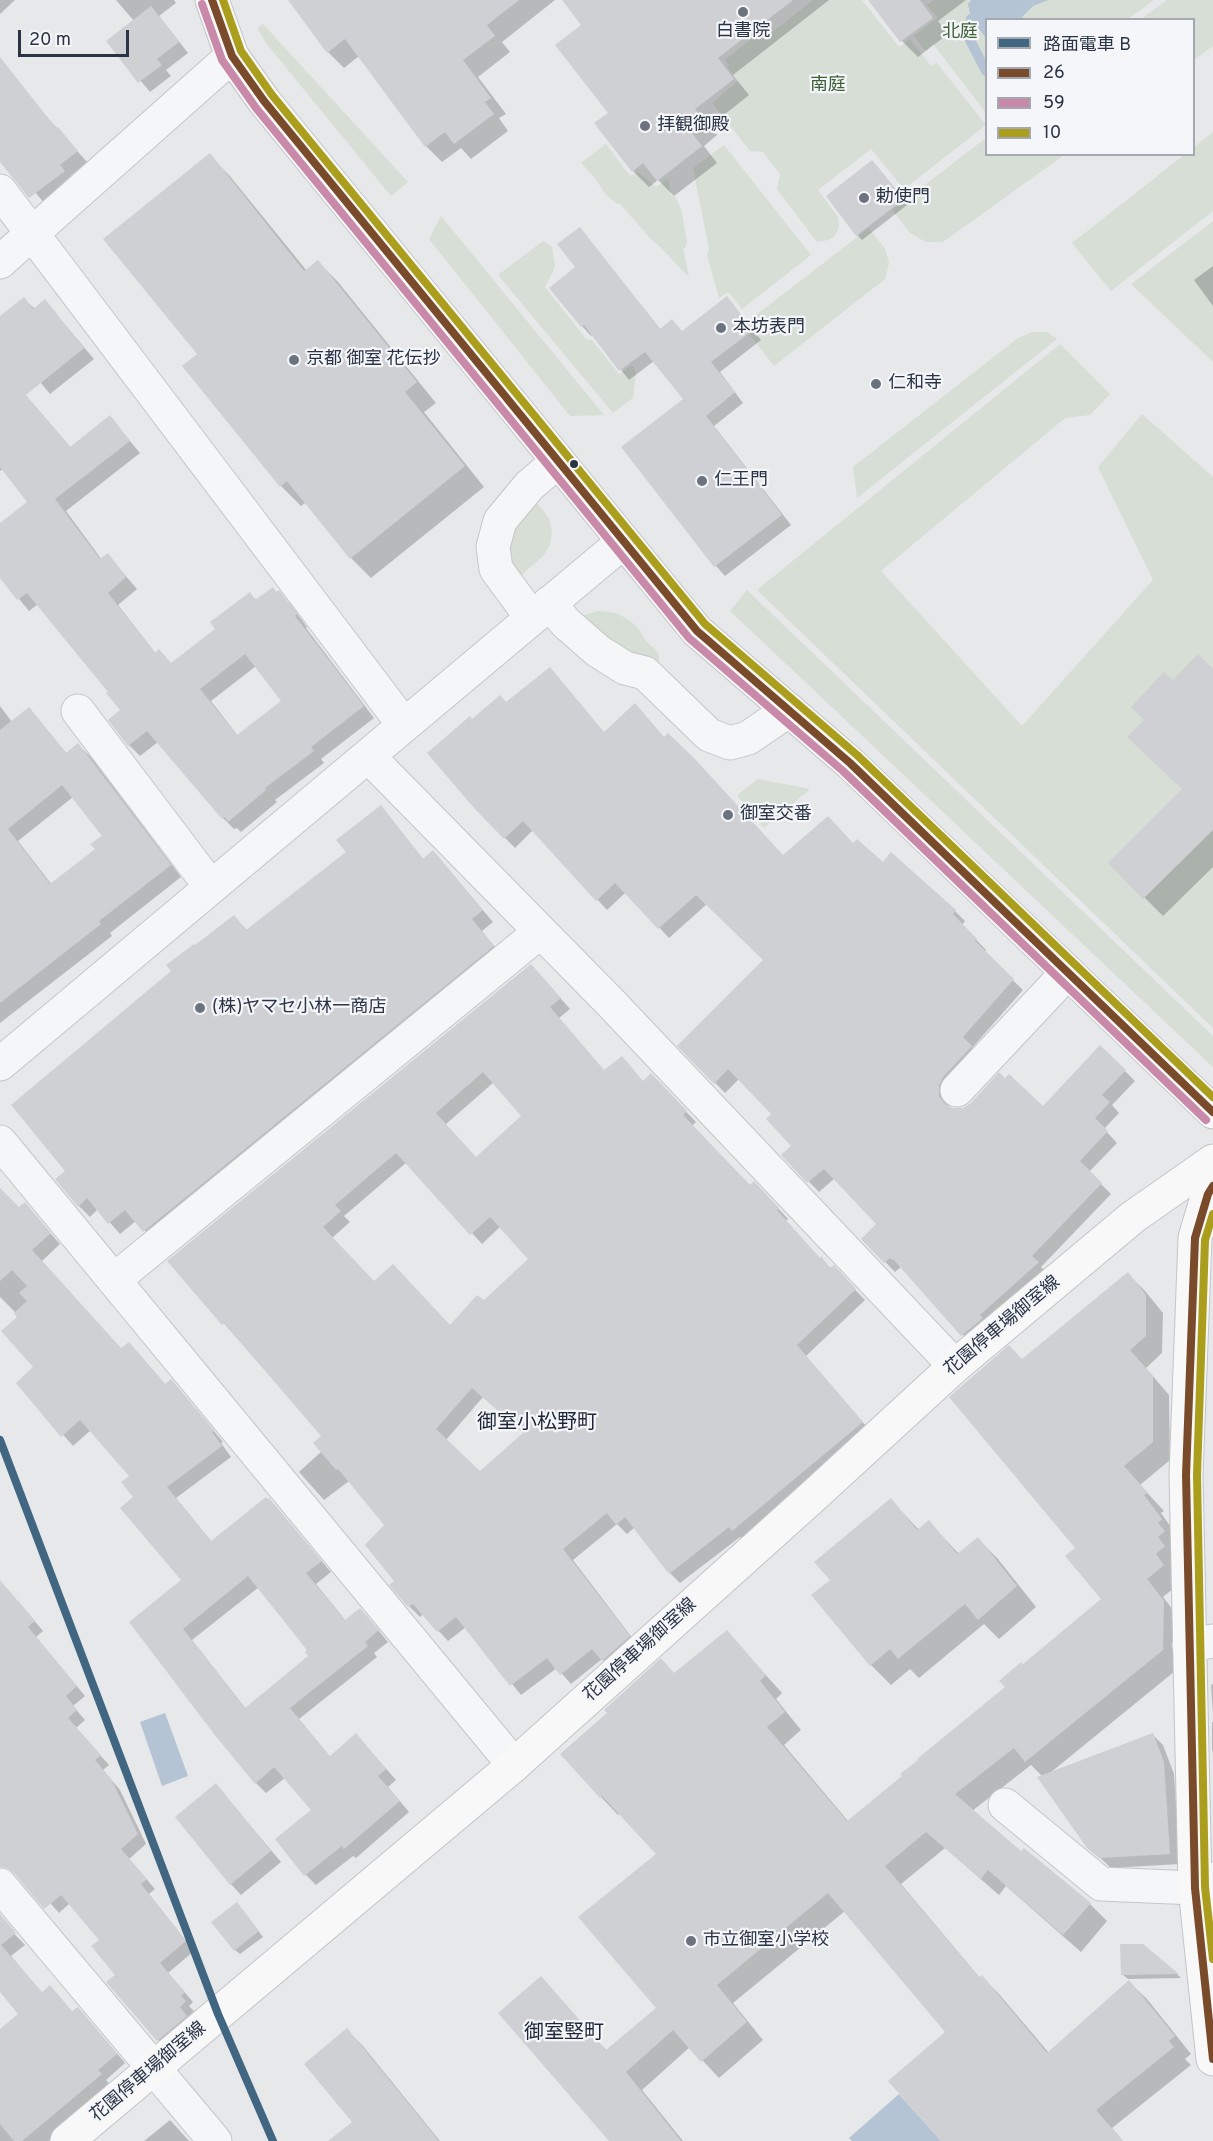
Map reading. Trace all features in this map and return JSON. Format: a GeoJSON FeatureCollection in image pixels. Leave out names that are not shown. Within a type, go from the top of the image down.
{"type":"FeatureCollection","features":[{"type":"Feature","properties":{"kind":"main road"},"geometry":{"type":"LineString","coordinates":[[212,0],[215,14],[232,56],[264,101],[698,631],[850,764],[1213,1112]]}},
{"type":"Feature","properties":{"kind":"main road","name":"花園停車場御室線"},"geometry":{"type":"LineString","coordinates":[[67,2141],[514,1765],[956,1366],[1133,1217],[1213,1161]]}},
{"type":"Feature","properties":{"kind":"main road"},"geometry":{"type":"LineString","coordinates":[[1213,1186],[1208,1194],[1195,1238],[1186,1475],[1201,1643],[1204,1884],[1213,2059]]}},
{"type":"Feature","properties":{"kind":"street"},"geometry":{"type":"LineString","coordinates":[[0,262],[232,56]]}},
{"type":"Feature","properties":{"kind":"street"},"geometry":{"type":"LineString","coordinates":[[0,191],[404,725]]}},
{"type":"Feature","properties":{"kind":"street"},"geometry":{"type":"LineString","coordinates":[[558,460],[529,486],[500,521],[493,547],[496,569],[541,610],[566,623],[598,651],[625,668],[645,673],[709,735],[730,742],[748,738],[789,710]]}},
{"type":"Feature","properties":{"kind":"street"},"geometry":{"type":"LineString","coordinates":[[0,1064],[623,542]]}},
{"type":"Feature","properties":{"kind":"street"},"geometry":{"type":"LineString","coordinates":[[78,711],[211,887]]}},
{"type":"Feature","properties":{"kind":"street"},"geometry":{"type":"LineString","coordinates":[[368,756],[610,1002],[956,1366]]}},
{"type":"Feature","properties":{"kind":"street"},"geometry":{"type":"LineString","coordinates":[[114,1280],[540,932]]}},
{"type":"Feature","properties":{"kind":"street"},"geometry":{"type":"LineString","coordinates":[[957,1090],[1068,972]]}},
{"type":"Feature","properties":{"kind":"street"},"geometry":{"type":"LineString","coordinates":[[0,1142],[514,1765]]}},
{"type":"Feature","properties":{"kind":"street"},"geometry":{"type":"LineString","coordinates":[[1005,1805],[1101,1884],[1204,1884]]}},
{"type":"Feature","properties":{"kind":"street"},"geometry":{"type":"LineString","coordinates":[[0,1885],[215,2141]]}},
{"type":"Feature","properties":{"kind":"green space","name":"南庭"},"geometry":{"type":"Polygon","coordinates":[[[813,0],[862,0],[899,47],[910,39],[931,66],[937,63],[985,126],[904,189],[871,149],[818,190],[838,217],[839,227],[835,236],[817,242],[777,189],[780,174],[763,152],[750,151],[712,103],[738,81],[727,67],[729,65],[725,60],[755,36],[763,34],[766,37],[813,0]]]}},
{"type":"Feature","properties":{"kind":"green space","name":"北庭"},"geometry":{"type":"Polygon","coordinates":[[[934,0],[1154,0],[1129,18],[985,18],[985,112],[933,44],[925,51],[914,36],[937,18],[927,5],[934,0]]]}},
{"type":"Feature","properties":{"kind":"green space"},"geometry":{"type":"Polygon","coordinates":[[[1167,0],[1213,0],[1213,46],[1195,59],[1195,18],[1142,18],[1167,0]]]}},
{"type":"Feature","properties":{"kind":"green space"},"geometry":{"type":"Polygon","coordinates":[[[263,24],[408,182],[391,196],[266,43],[257,28],[263,24]]]}},
{"type":"Feature","properties":{"kind":"green space"},"geometry":{"type":"Polygon","coordinates":[[[1213,132],[1213,211],[1111,291],[1072,243],[1183,156],[1195,156],[1195,146],[1213,132]]]}},
{"type":"Feature","properties":{"kind":"green space"},"geometry":{"type":"Polygon","coordinates":[[[985,139],[985,156],[1063,156],[943,242],[926,242],[910,233],[892,210],[985,139]]]}},
{"type":"Feature","properties":{"kind":"green space"},"geometry":{"type":"Polygon","coordinates":[[[606,144],[630,176],[638,172],[656,187],[668,179],[671,195],[676,198],[681,209],[687,242],[683,249],[689,277],[620,204],[605,194],[595,178],[581,163],[606,144]]]}},
{"type":"Feature","properties":{"kind":"green space"},"geometry":{"type":"Polygon","coordinates":[[[724,145],[811,255],[742,309],[728,292],[719,298],[707,255],[709,249],[693,168],[724,145]]]}},
{"type":"Feature","properties":{"kind":"green space"},"geometry":{"type":"Polygon","coordinates":[[[441,216],[604,415],[570,416],[429,239],[441,216]]]}},
{"type":"Feature","properties":{"kind":"green space"},"geometry":{"type":"Polygon","coordinates":[[[1213,221],[1213,362],[1131,284],[1213,221]]]}},
{"type":"Feature","properties":{"kind":"green space"},"geometry":{"type":"Polygon","coordinates":[[[869,228],[885,249],[889,263],[885,279],[774,366],[749,334],[753,330],[747,322],[869,228]]]}},
{"type":"Feature","properties":{"kind":"green space"},"geometry":{"type":"Polygon","coordinates":[[[543,241],[552,247],[555,267],[545,287],[586,339],[592,340],[619,374],[632,365],[636,372],[633,398],[613,413],[498,275],[543,241]]]}},
{"type":"Feature","properties":{"kind":"green space"},"geometry":{"type":"Polygon","coordinates":[[[1032,332],[1047,332],[1057,339],[857,498],[853,467],[1018,338],[1032,332]]]}},
{"type":"Feature","properties":{"kind":"green space"},"geometry":{"type":"Polygon","coordinates":[[[1060,344],[1110,394],[1090,415],[1065,418],[881,571],[1022,726],[1153,580],[1098,467],[1142,414],[1213,477],[1213,1028],[757,590],[1060,344]]]}},
{"type":"Feature","properties":{"kind":"green space"},"geometry":{"type":"Polygon","coordinates":[[[533,498],[549,518],[552,531],[550,545],[544,555],[514,582],[504,536],[533,498]]]}},
{"type":"Feature","properties":{"kind":"green space"},"geometry":{"type":"Polygon","coordinates":[[[747,590],[1213,1036],[1213,1067],[730,611],[747,590]]]}},
{"type":"Feature","properties":{"kind":"green space"},"geometry":{"type":"Polygon","coordinates":[[[598,611],[616,613],[639,629],[646,641],[659,653],[657,668],[634,652],[627,655],[578,622],[584,615],[598,611]]]}},
{"type":"Feature","properties":{"kind":"green space"},"geometry":{"type":"Polygon","coordinates":[[[758,779],[810,789],[764,828],[737,795],[758,779]]]}},
{"type":"Feature","properties":{"kind":"water"},"geometry":{"type":"Polygon","coordinates":[[[971,0],[1048,0],[1033,6],[1021,18],[985,18],[985,37],[971,19],[968,4],[971,0]]]}},
{"type":"Feature","properties":{"kind":"water"},"geometry":{"type":"Polygon","coordinates":[[[165,1713],[188,1776],[162,1786],[140,1722],[165,1713]]]}},
{"type":"Feature","properties":{"kind":"water"},"geometry":{"type":"Polygon","coordinates":[[[899,2094],[941,2141],[852,2141],[849,2138],[899,2094]]]}},
{"type":"Feature","properties":{"kind":"building"},"geometry":{"type":"Polygon","coordinates":[[[288,0],[519,0],[487,25],[495,36],[463,60],[491,98],[485,102],[494,114],[454,144],[445,132],[425,147],[345,39],[327,53],[288,0]]]}},
{"type":"Feature","properties":{"kind":"building"},"geometry":{"type":"Polygon","coordinates":[[[562,0],[793,0],[718,58],[734,79],[695,109],[703,119],[689,129],[702,146],[657,181],[643,163],[632,172],[594,123],[608,113],[555,45],[581,25],[562,0]]]}},
{"type":"Feature","properties":{"kind":"building"},"geometry":{"type":"Polygon","coordinates":[[[868,0],[920,0],[933,18],[900,42],[868,0]]]}},
{"type":"Feature","properties":{"kind":"building"},"geometry":{"type":"Polygon","coordinates":[[[151,6],[179,42],[157,59],[162,65],[138,83],[106,41],[151,6]]]}},
{"type":"Feature","properties":{"kind":"building"},"geometry":{"type":"Polygon","coordinates":[[[0,57],[56,128],[58,127],[78,151],[60,165],[65,171],[29,198],[0,162],[0,57]]]}},
{"type":"Feature","properties":{"kind":"building","name":"京都 御室 花伝抄"},"geometry":{"type":"Polygon","coordinates":[[[210,153],[304,271],[318,260],[417,382],[405,392],[465,466],[350,559],[287,481],[280,487],[182,366],[197,354],[103,239],[210,153]]]}},
{"type":"Feature","properties":{"kind":"building","name":"勅使門"},"geometry":{"type":"Polygon","coordinates":[[[872,160],[904,199],[856,236],[826,196],[872,160]]]}},
{"type":"Feature","properties":{"kind":"building"},"geometry":{"type":"Polygon","coordinates":[[[580,227],[660,329],[672,319],[682,331],[727,296],[753,330],[711,362],[735,392],[706,416],[782,515],[714,567],[621,447],[683,399],[645,352],[619,371],[584,325],[581,327],[549,288],[575,267],[557,244],[580,227]]]}},
{"type":"Feature","properties":{"kind":"building"},"geometry":{"type":"Polygon","coordinates":[[[24,297],[33,309],[45,299],[84,348],[26,395],[70,447],[110,415],[130,441],[55,499],[100,559],[108,553],[126,577],[108,593],[155,653],[159,649],[171,663],[215,629],[210,622],[250,592],[255,600],[273,587],[276,592],[279,590],[297,614],[295,616],[364,706],[311,747],[314,751],[265,788],[266,790],[228,822],[225,817],[222,819],[147,731],[128,746],[108,720],[120,710],[106,693],[108,692],[27,593],[17,600],[0,578],[0,523],[27,502],[0,467],[0,316],[24,297]],[[245,654],[200,689],[237,735],[281,701],[245,654]]]}},
{"type":"Feature","properties":{"kind":"building"},"geometry":{"type":"Polygon","coordinates":[[[1198,654],[1213,669],[1213,830],[1143,899],[1108,863],[1182,789],[1127,737],[1144,720],[1131,707],[1164,672],[1173,680],[1198,654]]]}},
{"type":"Feature","properties":{"kind":"building"},"geometry":{"type":"Polygon","coordinates":[[[550,667],[604,732],[635,703],[664,737],[668,733],[694,758],[783,855],[828,816],[853,843],[857,839],[883,862],[891,852],[956,910],[953,914],[977,939],[975,941],[1014,979],[963,1037],[972,1046],[943,1077],[939,1085],[939,1096],[945,1104],[953,1108],[963,1108],[971,1103],[999,1072],[1005,1078],[1009,1074],[1043,1106],[1100,1045],[1126,1070],[1102,1095],[1110,1102],[1095,1118],[1108,1131],[1080,1161],[1102,1183],[1032,1256],[1039,1262],[980,1315],[983,1318],[961,1336],[893,1259],[890,1258],[884,1263],[861,1239],[876,1224],[824,1169],[807,1183],[781,1155],[791,1146],[766,1119],[771,1114],[728,1069],[714,1084],[677,1046],[763,960],[696,895],[658,929],[615,883],[596,901],[523,821],[504,839],[427,753],[470,716],[472,719],[500,695],[506,702],[550,667]]]}},
{"type":"Feature","properties":{"kind":"building"},"geometry":{"type":"Polygon","coordinates":[[[29,707],[66,753],[78,743],[171,865],[99,921],[101,924],[0,1003],[0,730],[29,707]],[[62,785],[8,829],[50,884],[95,849],[90,844],[102,836],[62,785]]]}},
{"type":"Feature","properties":{"kind":"building"},"geometry":{"type":"Polygon","coordinates":[[[381,805],[423,859],[433,850],[483,910],[472,919],[494,946],[143,1232],[125,1210],[108,1224],[87,1198],[78,1207],[55,1179],[65,1171],[11,1105],[171,971],[166,965],[234,915],[246,930],[346,852],[336,840],[381,805]]]}},
{"type":"Feature","properties":{"kind":"building"},"geometry":{"type":"Polygon","coordinates":[[[531,964],[561,998],[550,1007],[604,1070],[622,1056],[643,1081],[651,1073],[687,1111],[683,1115],[750,1185],[754,1181],[820,1258],[821,1256],[830,1268],[834,1265],[856,1289],[797,1345],[863,1422],[732,1531],[729,1527],[669,1574],[625,1517],[616,1525],[607,1513],[563,1549],[630,1636],[602,1661],[592,1649],[560,1675],[547,1658],[510,1686],[456,1617],[437,1632],[413,1604],[408,1607],[389,1585],[394,1581],[365,1545],[384,1525],[338,1469],[336,1470],[313,1443],[321,1436],[224,1323],[222,1325],[167,1261],[531,964]],[[483,1072],[436,1113],[476,1157],[521,1116],[483,1072]],[[396,1153],[335,1205],[341,1211],[323,1227],[374,1281],[393,1264],[450,1325],[477,1295],[484,1300],[528,1259],[490,1217],[470,1235],[396,1153]],[[472,1388],[436,1429],[480,1471],[523,1433],[472,1388]]]}},
{"type":"Feature","properties":{"kind":"building"},"geometry":{"type":"Polygon","coordinates":[[[0,1188],[19,1207],[25,1202],[51,1233],[32,1250],[121,1348],[129,1342],[165,1384],[171,1379],[214,1430],[212,1432],[222,1446],[167,1487],[211,1541],[266,1497],[269,1498],[322,1561],[306,1573],[345,1620],[360,1608],[379,1630],[365,1642],[368,1646],[290,1708],[330,1756],[356,1733],[386,1769],[378,1776],[400,1801],[344,1849],[342,1846],[304,1876],[275,1839],[311,1810],[274,1767],[255,1784],[129,1622],[181,1580],[120,1508],[133,1497],[121,1482],[129,1476],[80,1420],[61,1437],[16,1383],[33,1367],[1,1331],[17,1317],[14,1313],[27,1301],[19,1293],[27,1286],[12,1270],[0,1281],[0,1188]],[[248,1576],[183,1629],[245,1708],[308,1656],[305,1652],[307,1650],[248,1576]]]}},
{"type":"Feature","properties":{"kind":"building"},"geometry":{"type":"Polygon","coordinates":[[[1128,1272],[1146,1295],[1146,1336],[1130,1350],[1153,1376],[1153,1442],[1124,1466],[1148,1493],[1144,1495],[1162,1519],[1158,1523],[1165,1531],[1158,1537],[1165,1546],[1156,1554],[1164,1565],[1147,1579],[1164,1601],[1163,1650],[1025,1762],[1014,1748],[955,1794],[1021,1851],[1024,1848],[1091,1903],[1063,1935],[988,1870],[981,1879],[926,1832],[885,1866],[979,1977],[982,1975],[1047,2053],[1129,1980],[1175,2036],[1169,2041],[1174,2047],[1096,2110],[1123,2141],[941,2141],[888,2081],[945,2032],[828,1893],[717,1985],[747,2022],[701,2062],[673,2030],[626,2072],[681,2141],[609,2141],[498,2013],[541,1976],[606,2050],[656,2008],[578,1917],[656,1854],[560,1754],[607,1713],[604,1710],[661,1658],[674,1673],[727,1630],[766,1675],[760,1681],[785,1712],[767,1727],[847,1821],[902,1776],[900,1774],[917,1759],[1005,1687],[999,1681],[1101,1599],[1065,1556],[1075,1548],[949,1397],[1009,1345],[1022,1359],[1128,1272]]]}},
{"type":"Feature","properties":{"kind":"building"},"geometry":{"type":"Polygon","coordinates":[[[891,1498],[917,1530],[929,1520],[957,1554],[978,1537],[1017,1586],[978,1620],[965,1604],[898,1659],[890,1649],[870,1666],[811,1595],[830,1580],[814,1562],[891,1498]]]}},
{"type":"Feature","properties":{"kind":"building"},"geometry":{"type":"Polygon","coordinates":[[[0,1580],[35,1621],[28,1627],[77,1686],[66,1696],[77,1710],[68,1718],[101,1755],[95,1760],[111,1779],[138,1834],[121,1849],[147,1879],[141,1884],[186,1941],[160,1963],[185,1992],[181,1996],[186,2001],[180,2007],[187,2016],[157,2041],[106,1982],[115,1975],[91,1946],[99,1940],[61,1895],[44,1909],[14,1873],[7,1868],[0,1867],[0,1580]]]}},
{"type":"Feature","properties":{"kind":"building"},"geometry":{"type":"Polygon","coordinates":[[[1153,1733],[1164,1762],[1170,1854],[1099,1858],[1087,1848],[1037,1777],[1153,1733]]]}},
{"type":"Feature","properties":{"kind":"building"},"geometry":{"type":"Polygon","coordinates":[[[216,1783],[271,1851],[230,1885],[175,1817],[216,1783]]]}},
{"type":"Feature","properties":{"kind":"building"},"geometry":{"type":"Polygon","coordinates":[[[237,1902],[259,1931],[234,1951],[211,1922],[237,1902]]]}},
{"type":"Feature","properties":{"kind":"building"},"geometry":{"type":"Polygon","coordinates":[[[0,1914],[16,1933],[1,1945],[42,1992],[50,1985],[72,2011],[78,2007],[117,2054],[98,2070],[102,2074],[22,2141],[14,2141],[0,2124],[0,2029],[18,2014],[0,1992],[0,1914]]]}},
{"type":"Feature","properties":{"kind":"building"},"geometry":{"type":"Polygon","coordinates":[[[1120,1944],[1143,1944],[1179,1974],[1121,1975],[1120,1944]]]}},
{"type":"Feature","properties":{"kind":"building"},"geometry":{"type":"Polygon","coordinates":[[[347,2028],[439,2141],[328,2141],[352,2122],[304,2064],[347,2028]]]}},
{"type":"Feature","properties":{"kind":"waterway"},"geometry":{"type":"LineString","coordinates":[[971,19],[970,40],[985,69]]}},
{"type":"Feature","properties":{"kind":"tram line","name":"B"},"geometry":{"type":"LineString","coordinates":[[0,1440],[218,2014],[273,2141]]}},
{"type":"Feature","properties":{"kind":"transit line","name":"26"},"geometry":{"type":"LineString","coordinates":[[212,0],[232,56],[264,101],[697,631],[850,763],[1213,1112]]}},
{"type":"Feature","properties":{"kind":"transit line","name":"10"},"geometry":{"type":"LineString","coordinates":[[223,0],[241,51],[272,95],[705,624],[857,755],[1213,1097]]}},
{"type":"Feature","properties":{"kind":"transit line","name":"59"},"geometry":{"type":"LineString","coordinates":[[202,4],[222,60],[256,108],[689,638],[843,771],[1206,1120]]}},
{"type":"Feature","properties":{"kind":"transit line","name":"26"},"geometry":{"type":"LineString","coordinates":[[1213,1186],[1208,1194],[1195,1238],[1186,1475],[1195,1888],[1213,2059]]}},
{"type":"Feature","properties":{"kind":"transit line","name":"10"},"geometry":{"type":"LineString","coordinates":[[1213,1214],[1205,1240],[1197,1475],[1205,1887],[1213,1959]]}},
{"type":"Feature","properties":{"kind":"place","name":"白書院"},"geometry":{"type":"Point","coordinates":[743,12]}},
{"type":"Feature","properties":{"kind":"place","name":"拝観御殿"},"geometry":{"type":"Point","coordinates":[645,126]}},
{"type":"Feature","properties":{"kind":"place","name":"勅使門"},"geometry":{"type":"Point","coordinates":[864,198]}},
{"type":"Feature","properties":{"kind":"place","name":"本坊表門"},"geometry":{"type":"Point","coordinates":[721,328]}},
{"type":"Feature","properties":{"kind":"place","name":"京都 御室 花伝抄"},"geometry":{"type":"Point","coordinates":[294,360]}},
{"type":"Feature","properties":{"kind":"place","name":"仁和寺"},"geometry":{"type":"Point","coordinates":[876,384]}},
{"type":"Feature","properties":{"kind":"place","name":"仁王門"},"geometry":{"type":"Point","coordinates":[702,481]}},
{"type":"Feature","properties":{"kind":"place","name":"御室交番"},"geometry":{"type":"Point","coordinates":[728,815]}},
{"type":"Feature","properties":{"kind":"place","name":"(株)ヤマセ小林一商店"},"geometry":{"type":"Point","coordinates":[200,1008]}},
{"type":"Feature","properties":{"kind":"place","name":"市立御室小学校"},"geometry":{"type":"Point","coordinates":[691,1941]}},
{"type":"Feature","properties":{"kind":"district","name":"御室小松野町"},"geometry":{"type":"Point","coordinates":[537,1424]}},
{"type":"Feature","properties":{"kind":"district","name":"御室竪町"},"geometry":{"type":"Point","coordinates":[564,2034]}}]}
